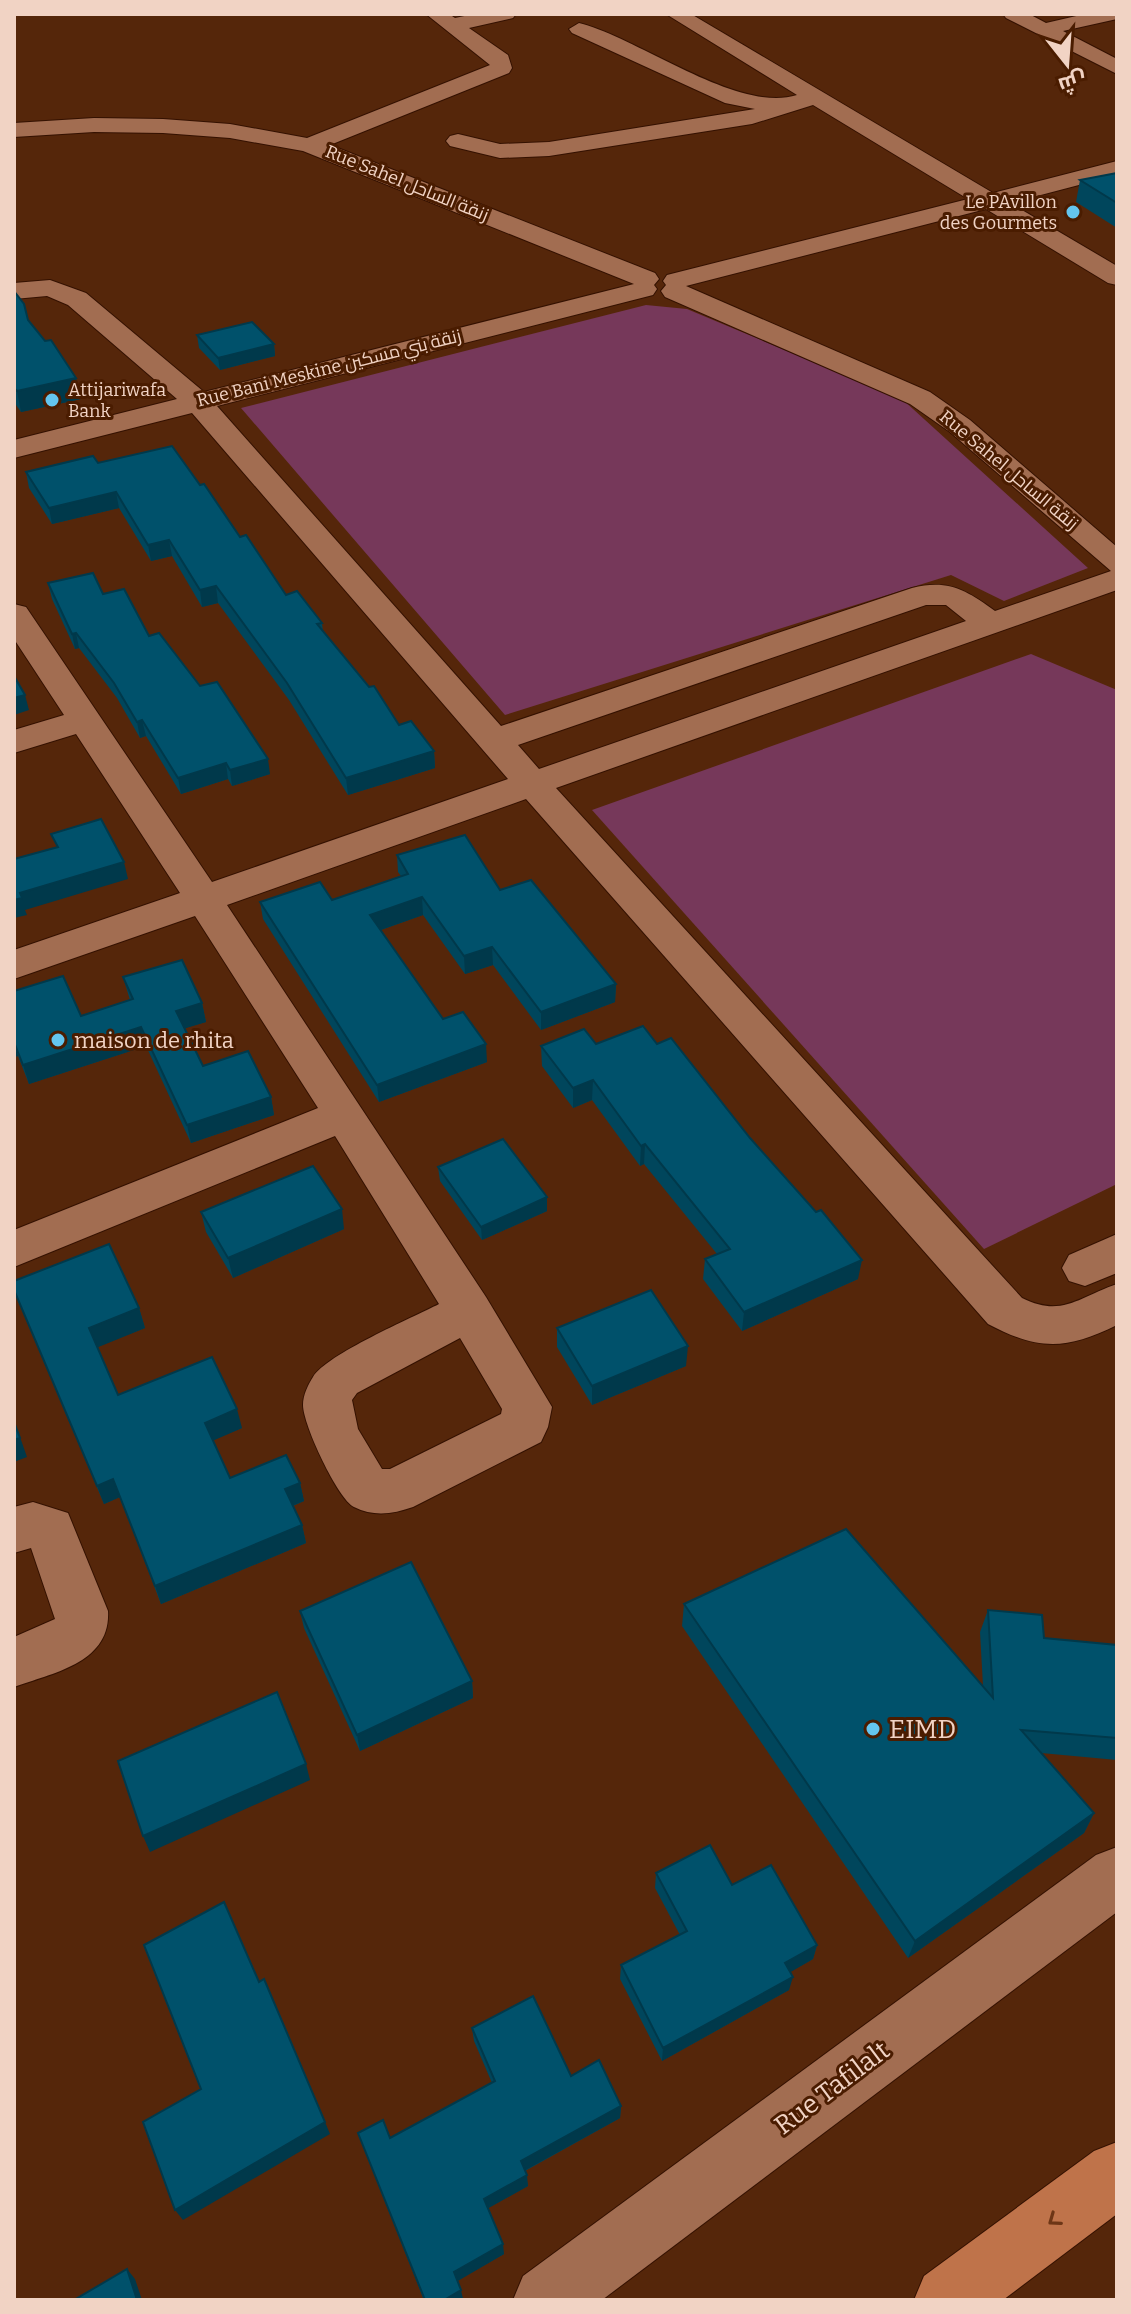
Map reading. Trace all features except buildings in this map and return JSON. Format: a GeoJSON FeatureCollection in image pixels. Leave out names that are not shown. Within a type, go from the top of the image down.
{"type":"FeatureCollection","features":[{"type":"Feature","properties":{"kind":"highway"},"geometry":{"type":"LineString","coordinates":[[948,2300],[1117,2174]]}},
{"type":"Feature","properties":{"kind":"street"},"geometry":{"type":"LineString","coordinates":[[443,20],[506,14]]}},
{"type":"Feature","properties":{"kind":"street"},"geometry":{"type":"LineString","coordinates":[[676,14],[1117,277]]}},
{"type":"Feature","properties":{"kind":"street"},"geometry":{"type":"LineString","coordinates":[[1013,14],[1117,67]]}},
{"type":"Feature","properties":{"kind":"street"},"geometry":{"type":"LineString","coordinates":[[1045,29],[1114,14]]}},
{"type":"Feature","properties":{"kind":"street"},"geometry":{"type":"LineString","coordinates":[[309,145],[501,68],[500,60],[443,20]]}},
{"type":"Feature","properties":{"kind":"street"},"geometry":{"type":"LineString","coordinates":[[579,29],[733,98],[783,107]]}},
{"type":"Feature","properties":{"kind":"street"},"geometry":{"type":"LineString","coordinates":[[1081,48],[1117,40]]}},
{"type":"Feature","properties":{"kind":"street"},"geometry":{"type":"LineString","coordinates":[[458,141],[500,151],[549,149],[752,117],[815,97]]}},
{"type":"Feature","properties":{"kind":"street","name":"Rue Sahel زنقة الساحل"},"geometry":{"type":"LineString","coordinates":[[14,130],[94,125],[163,126],[230,131],[309,145],[358,162],[645,284]]}},
{"type":"Feature","properties":{"kind":"street"},"geometry":{"type":"LineString","coordinates":[[645,284],[665,277],[675,286],[986,199],[1117,168]]}},
{"type":"Feature","properties":{"kind":"street","name":"Rue Bani Meskine زنقة بني مسكين"},"geometry":{"type":"LineString","coordinates":[[14,449],[188,393],[645,284]]}},
{"type":"Feature","properties":{"kind":"street","name":"Rue Sahel زنقة الساحل"},"geometry":{"type":"LineString","coordinates":[[675,286],[920,398],[960,426],[1117,563]]}},
{"type":"Feature","properties":{"kind":"street"},"geometry":{"type":"LineString","coordinates":[[14,291],[50,288],[77,299],[188,393],[1005,1311],[1024,1322],[1047,1329],[1069,1327],[1117,1303]]}},
{"type":"Feature","properties":{"kind":"street"},"geometry":{"type":"LineString","coordinates":[[14,427],[188,393]]}},
{"type":"Feature","properties":{"kind":"street"},"geometry":{"type":"LineString","coordinates":[[14,965],[1117,579]]}},
{"type":"Feature","properties":{"kind":"street"},"geometry":{"type":"LineString","coordinates":[[496,740],[923,595],[945,593],[954,596],[989,622]]}},
{"type":"Feature","properties":{"kind":"street"},"geometry":{"type":"LineString","coordinates":[[14,614],[205,898],[469,1310],[527,1407],[523,1427],[395,1491],[373,1492],[365,1487],[329,1419],[329,1392],[340,1379],[469,1310]]}},
{"type":"Feature","properties":{"kind":"street"},"geometry":{"type":"LineString","coordinates":[[14,742],[84,720]]}},
{"type":"Feature","properties":{"kind":"street"},"geometry":{"type":"LineString","coordinates":[[14,1249],[344,1115]]}},
{"type":"Feature","properties":{"kind":"street"},"geometry":{"type":"LineString","coordinates":[[14,1530],[33,1525],[50,1529],[81,1611],[82,1622],[79,1632],[66,1642],[14,1662]]}},
{"type":"Feature","properties":{"kind":"street","name":"Rue Tafilalt"},"geometry":{"type":"LineString","coordinates":[[547,2300],[1117,1876]]}},
{"type":"Feature","properties":{"kind":"shaded area"},"geometry":{"type":"Polygon","coordinates":[[[646,305],[687,309],[902,399],[1088,568],[1004,601],[951,575],[505,715],[241,408],[646,305]]]}},
{"type":"Feature","properties":{"kind":"shaded area"},"geometry":{"type":"Polygon","coordinates":[[[1031,654],[1117,690],[1117,1184],[984,1249],[592,810],[1031,654]]]}},
{"type":"Feature","properties":{"kind":"place","name":"Le PAvillon des Gourmets"},"geometry":{"type":"Point","coordinates":[1073,212]}},
{"type":"Feature","properties":{"kind":"place","name":"Attijariwafa Bank"},"geometry":{"type":"Point","coordinates":[52,400]}},
{"type":"Feature","properties":{"kind":"place","name":"maison de rhita"},"geometry":{"type":"Point","coordinates":[58,1040]}},
{"type":"Feature","properties":{"kind":"place","name":"EIMD"},"geometry":{"type":"Point","coordinates":[873,1729]}}]}
